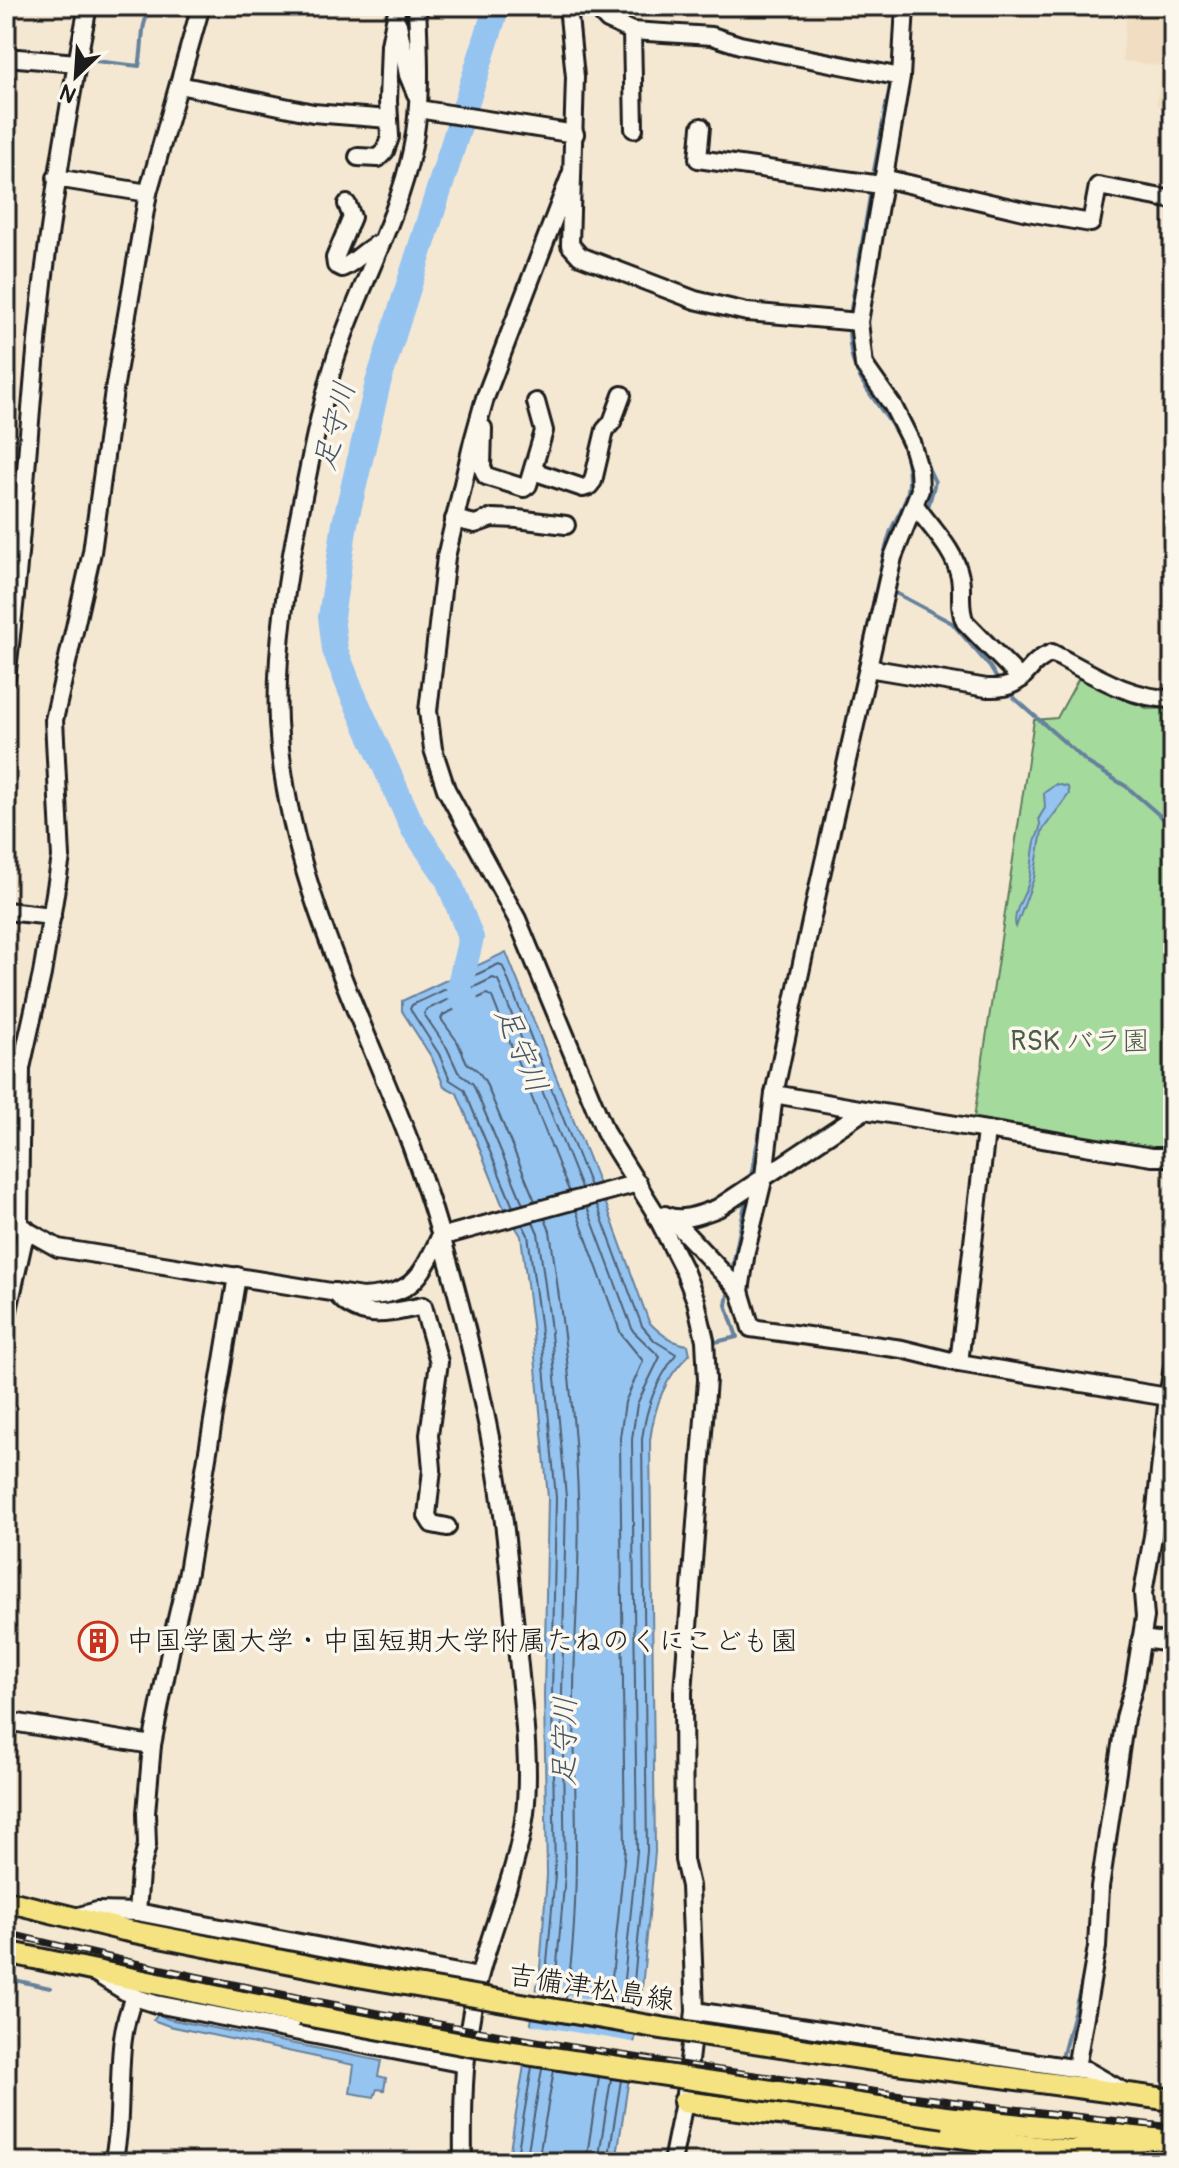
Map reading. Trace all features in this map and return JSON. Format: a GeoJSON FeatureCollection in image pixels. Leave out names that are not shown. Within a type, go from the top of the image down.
{"type":"FeatureCollection","features":[{"type":"Feature","properties":{"kind":"main road","name":"吉備津松島線"},"geometry":{"type":"LineString","coordinates":[[6,1901],[73,1918],[358,1976],[661,2028],[1173,2100]]}},
{"type":"Feature","properties":{"kind":"main road"},"geometry":{"type":"LineString","coordinates":[[6,1952],[300,2014],[504,2051],[945,2117],[1173,2141]]}},
{"type":"Feature","properties":{"kind":"main road"},"geometry":{"type":"LineString","coordinates":[[684,2102],[1069,2151],[1102,2151],[1150,2139]]}},
{"type":"Feature","properties":{"kind":"street"},"geometry":{"type":"LineString","coordinates":[[6,678],[56,178],[88,6]]}},
{"type":"Feature","properties":{"kind":"street"},"geometry":{"type":"LineString","coordinates":[[6,1319],[17,1224],[21,1068],[61,857],[54,720],[92,552],[114,390],[148,193],[201,6]]}},
{"type":"Feature","properties":{"kind":"street"},"geometry":{"type":"LineString","coordinates":[[417,6],[420,106],[412,149],[404,181],[334,365],[309,467],[295,535],[281,635],[278,723],[289,810],[309,887],[335,962],[413,1150],[443,1237],[495,1461],[504,1525],[527,1771],[525,1817],[479,1977],[465,2064],[463,2162]]}},
{"type":"Feature","properties":{"kind":"street"},"geometry":{"type":"LineString","coordinates":[[568,6],[575,77],[571,174],[574,194],[570,245],[580,256],[708,303],[747,312],[853,321]]}},
{"type":"Feature","properties":{"kind":"street"},"geometry":{"type":"LineString","coordinates":[[595,6],[608,20],[632,31],[712,36],[740,45],[895,76]]}},
{"type":"Feature","properties":{"kind":"street"},"geometry":{"type":"LineString","coordinates":[[905,6],[881,182],[853,321],[864,365],[893,406],[911,442],[919,469],[921,512],[955,561],[960,579],[960,612],[965,622],[1021,679]]}},
{"type":"Feature","properties":{"kind":"street"},"geometry":{"type":"LineString","coordinates":[[395,10],[408,75],[420,106]]}},
{"type":"Feature","properties":{"kind":"street"},"geometry":{"type":"LineString","coordinates":[[358,157],[378,158],[385,151],[390,137],[390,45],[395,10]]}},
{"type":"Feature","properties":{"kind":"street"},"geometry":{"type":"LineString","coordinates":[[632,31],[634,129]]}},
{"type":"Feature","properties":{"kind":"street"},"geometry":{"type":"LineString","coordinates":[[6,57],[77,63]]}},
{"type":"Feature","properties":{"kind":"street"},"geometry":{"type":"LineString","coordinates":[[179,85],[313,113],[389,119]]}},
{"type":"Feature","properties":{"kind":"street"},"geometry":{"type":"LineString","coordinates":[[420,106],[572,134]]}},
{"type":"Feature","properties":{"kind":"street"},"geometry":{"type":"LineString","coordinates":[[701,127],[698,159],[881,182],[1091,223],[1098,186],[1173,200]]}},
{"type":"Feature","properties":{"kind":"street"},"geometry":{"type":"LineString","coordinates":[[571,174],[485,398],[454,519],[428,711],[433,749],[446,789],[517,919],[606,1134],[634,1184],[653,1209],[684,1270],[696,1301],[707,1361],[683,1692],[684,1860],[690,1886],[695,2011],[684,2102],[672,2162]]}},
{"type":"Feature","properties":{"kind":"street"},"geometry":{"type":"LineString","coordinates":[[56,178],[148,193]]}},
{"type":"Feature","properties":{"kind":"street"},"geometry":{"type":"LineString","coordinates":[[347,204],[352,217],[335,258],[336,265],[342,268],[348,266],[366,249],[380,243]]}},
{"type":"Feature","properties":{"kind":"street"},"geometry":{"type":"LineString","coordinates":[[533,471],[583,488],[589,486],[593,481],[605,430],[612,422],[622,395]]}},
{"type":"Feature","properties":{"kind":"street"},"geometry":{"type":"LineString","coordinates":[[485,398],[482,467],[486,476],[524,488],[533,471],[544,431],[536,402]]}},
{"type":"Feature","properties":{"kind":"street"},"geometry":{"type":"LineString","coordinates":[[734,1285],[746,1251],[774,1094],[893,557],[921,512]]}},
{"type":"Feature","properties":{"kind":"street"},"geometry":{"type":"LineString","coordinates":[[454,519],[475,524],[492,518],[566,525]]}},
{"type":"Feature","properties":{"kind":"street"},"geometry":{"type":"LineString","coordinates":[[868,668],[1004,689],[1015,685],[1043,657],[1052,653],[1132,694],[1153,699],[1173,699]]}},
{"type":"Feature","properties":{"kind":"street"},"geometry":{"type":"LineString","coordinates":[[6,911],[52,916]]}},
{"type":"Feature","properties":{"kind":"street"},"geometry":{"type":"LineString","coordinates":[[774,1094],[986,1131],[1152,1157],[1173,1157]]}},
{"type":"Feature","properties":{"kind":"street"},"geometry":{"type":"LineString","coordinates":[[672,1219],[702,1214],[740,1195],[865,1110]]}},
{"type":"Feature","properties":{"kind":"street"},"geometry":{"type":"LineString","coordinates":[[959,1363],[986,1131]]}},
{"type":"Feature","properties":{"kind":"street"},"geometry":{"type":"LineString","coordinates":[[17,1224],[58,1248],[362,1297],[404,1290],[418,1276],[443,1237],[634,1184]]}},
{"type":"Feature","properties":{"kind":"street"},"geometry":{"type":"LineString","coordinates":[[653,1209],[672,1219],[734,1285],[751,1328],[902,1349],[959,1363],[1165,1397]]}},
{"type":"Feature","properties":{"kind":"street"},"geometry":{"type":"LineString","coordinates":[[137,1912],[140,1873],[147,1845],[146,1813],[152,1745],[188,1572],[237,1276]]}},
{"type":"Feature","properties":{"kind":"street"},"geometry":{"type":"LineString","coordinates":[[335,1292],[346,1306],[361,1312],[383,1314],[423,1306],[439,1362],[429,1435],[431,1492],[427,1516],[432,1524],[447,1527]]}},
{"type":"Feature","properties":{"kind":"street"},"geometry":{"type":"LineString","coordinates":[[1076,2068],[1097,1947],[1100,1887],[1122,1734],[1145,1617],[1143,1593],[1153,1536],[1165,1397],[1173,1367]]}},
{"type":"Feature","properties":{"kind":"street"},"geometry":{"type":"LineString","coordinates":[[1141,1639],[1173,1643]]}},
{"type":"Feature","properties":{"kind":"street"},"geometry":{"type":"LineString","coordinates":[[6,1721],[152,1745]]}},
{"type":"Feature","properties":{"kind":"street"},"geometry":{"type":"LineString","coordinates":[[73,1918],[97,1911],[137,1912],[479,1977]]}},
{"type":"Feature","properties":{"kind":"street"},"geometry":{"type":"LineString","coordinates":[[93,1972],[134,1997],[202,2015],[465,2064]]}},
{"type":"Feature","properties":{"kind":"street"},"geometry":{"type":"LineString","coordinates":[[113,2162],[118,2142],[128,2012],[134,1997]]}},
{"type":"Feature","properties":{"kind":"street"},"geometry":{"type":"LineString","coordinates":[[695,2011],[1076,2068],[1086,2070],[1129,2095]]}},
{"type":"Feature","properties":{"kind":"street"},"geometry":{"type":"LineString","coordinates":[[663,2162],[677,2131]]}},
{"type":"Feature","properties":{"kind":"shaded area"},"geometry":{"type":"Polygon","coordinates":[[[1127,6],[1173,6],[1173,108],[1156,105],[1162,66],[1122,61],[1127,6]]]}},
{"type":"Feature","properties":{"kind":"green space","name":"RSK バラ園"},"geometry":{"type":"Polygon","coordinates":[[[1080,676],[1148,709],[1173,708],[1173,1149],[1149,1148],[974,1118],[1034,720],[1057,718],[1080,676]]]}},
{"type":"Feature","properties":{"kind":"water"},"geometry":{"type":"Polygon","coordinates":[[[1056,784],[1068,787],[1069,794],[1042,831],[1034,878],[1016,927],[1017,911],[1028,885],[1040,828],[1039,818],[1045,808],[1044,793],[1056,784]]]}},
{"type":"Feature","properties":{"kind":"water"},"geometry":{"type":"Polygon","coordinates":[[[506,952],[595,1174],[649,1322],[667,1337],[688,1345],[690,1354],[673,1373],[662,1393],[650,1440],[655,1852],[641,1999],[616,2162],[508,2162],[540,1969],[547,1875],[544,1695],[548,1498],[532,1324],[521,1236],[502,1204],[457,1093],[444,1086],[432,1058],[402,1011],[402,1001],[506,952]]]}},
{"type":"Feature","properties":{"kind":"water"},"geometry":{"type":"Polygon","coordinates":[[[158,2014],[168,2019],[381,2061],[378,2076],[386,2078],[384,2090],[377,2089],[374,2097],[350,2093],[354,2065],[169,2026],[153,2020],[158,2014]]]}},
{"type":"Feature","properties":{"kind":"pier"},"geometry":{"type":"Polygon","coordinates":[[[533,1990],[644,2008],[640,2033],[529,2014],[533,1990]]]}},
{"type":"Feature","properties":{"kind":"pier"},"geometry":{"type":"Polygon","coordinates":[[[527,2024],[638,2043],[636,2062],[524,2043],[527,2024]]]}},
{"type":"Feature","properties":{"kind":"waterway"},"geometry":{"type":"LineString","coordinates":[[95,61],[139,66],[143,29],[151,6]]}},
{"type":"Feature","properties":{"kind":"waterway","name":"足守川"},"geometry":{"type":"LineString","coordinates":[[466,1004],[459,988],[471,938],[447,877],[413,828],[352,693],[335,650],[331,617],[345,523],[378,383],[497,6]]}},
{"type":"Feature","properties":{"kind":"waterway"},"geometry":{"type":"LineString","coordinates":[[896,19],[897,6]]}},
{"type":"Feature","properties":{"kind":"waterway"},"geometry":{"type":"LineString","coordinates":[[872,181],[891,80]]}},
{"type":"Feature","properties":{"kind":"waterway"},"geometry":{"type":"LineString","coordinates":[[850,315],[871,190]]}},
{"type":"Feature","properties":{"kind":"waterway"},"geometry":{"type":"LineString","coordinates":[[775,1052],[883,558],[909,483],[903,446],[859,377],[853,361],[849,324]]}},
{"type":"Feature","properties":{"kind":"waterway"},"geometry":{"type":"LineString","coordinates":[[871,358],[882,378]]}},
{"type":"Feature","properties":{"kind":"waterway"},"geometry":{"type":"LineString","coordinates":[[923,457],[935,482],[927,511]]}},
{"type":"Feature","properties":{"kind":"waterway"},"geometry":{"type":"LineString","coordinates":[[893,588],[892,591],[952,623],[999,682]]}},
{"type":"Feature","properties":{"kind":"waterway"},"geometry":{"type":"LineString","coordinates":[[1010,694],[1088,763],[1127,787],[1173,827]]}},
{"type":"Feature","properties":{"kind":"waterway"},"geometry":{"type":"LineString","coordinates":[[750,1181],[766,1100]]}},
{"type":"Feature","properties":{"kind":"waterway"},"geometry":{"type":"LineString","coordinates":[[731,1276],[747,1194]]}},
{"type":"Feature","properties":{"kind":"waterway"},"geometry":{"type":"LineString","coordinates":[[6,1233],[10,1240],[6,1264]]}},
{"type":"Feature","properties":{"kind":"waterway"},"geometry":{"type":"LineString","coordinates":[[711,1343],[737,1337],[726,1305],[729,1288]]}},
{"type":"Feature","properties":{"kind":"waterway"},"geometry":{"type":"LineString","coordinates":[[1167,1365],[1173,1332]]}},
{"type":"Feature","properties":{"kind":"waterway"},"geometry":{"type":"LineString","coordinates":[[1063,2054],[1086,1967]]}},
{"type":"Feature","properties":{"kind":"waterway"},"geometry":{"type":"LineString","coordinates":[[6,1978],[50,1988]]}},
{"type":"Feature","properties":{"kind":"railway"},"geometry":{"type":"LineString","coordinates":[[6,1933],[295,1997],[586,2049],[879,2092],[1173,2127]]}},
{"type":"Feature","properties":{"kind":"place","name":"中国学園大学・中国短期大学附属たねのくにこども園"},"geometry":{"type":"Point","coordinates":[98,1641]}}]}
